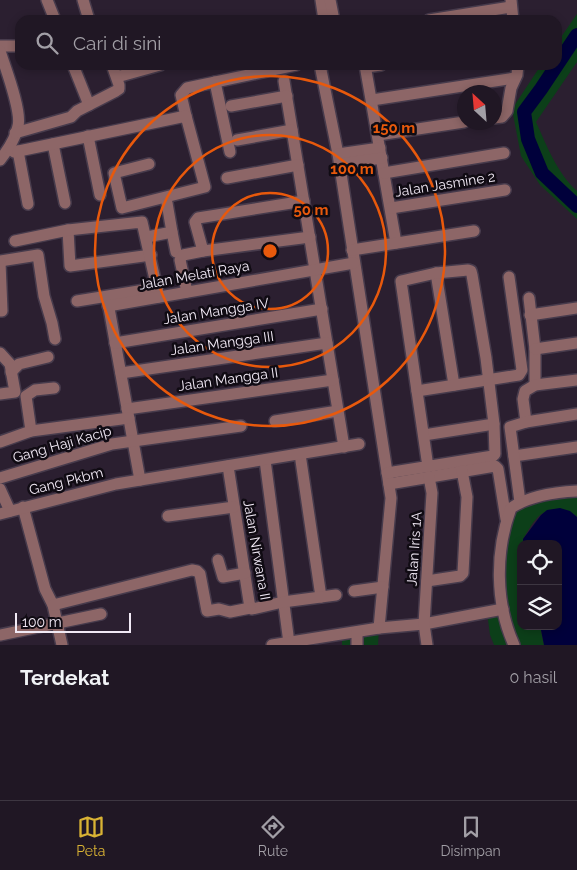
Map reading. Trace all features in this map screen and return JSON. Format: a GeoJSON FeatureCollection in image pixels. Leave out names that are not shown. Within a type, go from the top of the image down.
{"type":"FeatureCollection","features":[{"type":"Feature","properties":{"kind":"street"},"geometry":{"type":"LineString","coordinates":[[47,0],[53,15]]}},
{"type":"Feature","properties":{"kind":"street"},"geometry":{"type":"LineString","coordinates":[[82,0],[87,15]]}},
{"type":"Feature","properties":{"kind":"street"},"geometry":{"type":"LineString","coordinates":[[321,0],[323,15]]}},
{"type":"Feature","properties":{"kind":"street"},"geometry":{"type":"LineString","coordinates":[[330,0],[333,15]]}},
{"type":"Feature","properties":{"kind":"street"},"geometry":{"type":"LineString","coordinates":[[453,15],[511,3]]}},
{"type":"Feature","properties":{"kind":"street"},"geometry":{"type":"LineString","coordinates":[[0,46],[15,46]]}},
{"type":"Feature","properties":{"kind":"street"},"geometry":{"type":"LineString","coordinates":[[0,51],[18,113],[19,125],[15,133],[13,150],[28,204]]}},
{"type":"Feature","properties":{"kind":"street"},"geometry":{"type":"LineString","coordinates":[[75,70],[89,105]]}},
{"type":"Feature","properties":{"kind":"street"},"geometry":{"type":"LineString","coordinates":[[15,133],[71,117],[78,111],[119,89],[114,70]]}},
{"type":"Feature","properties":{"kind":"street"},"geometry":{"type":"LineString","coordinates":[[117,77],[142,70]]}},
{"type":"Feature","properties":{"kind":"street"},"geometry":{"type":"LineString","coordinates":[[149,164],[114,173],[122,208],[205,187],[181,97],[184,90],[272,70]]}},
{"type":"Feature","properties":{"kind":"street"},"geometry":{"type":"LineString","coordinates":[[321,70],[339,159],[391,498],[379,628]]}},
{"type":"Feature","properties":{"kind":"street"},"geometry":{"type":"LineString","coordinates":[[366,70],[396,243]]}},
{"type":"Feature","properties":{"kind":"street"},"geometry":{"type":"LineString","coordinates":[[502,114],[507,111],[510,88],[518,70]]}},
{"type":"Feature","properties":{"kind":"street"},"geometry":{"type":"LineString","coordinates":[[372,100],[515,78]]}},
{"type":"Feature","properties":{"kind":"street"},"geometry":{"type":"LineString","coordinates":[[284,81],[344,447]]}},
{"type":"Feature","properties":{"kind":"street"},"geometry":{"type":"LineString","coordinates":[[215,82],[230,152]]}},
{"type":"Feature","properties":{"kind":"street"},"geometry":{"type":"LineString","coordinates":[[231,106],[287,96]]}},
{"type":"Feature","properties":{"kind":"street"},"geometry":{"type":"LineString","coordinates":[[0,160],[13,150],[53,144],[186,116]]}},
{"type":"Feature","properties":{"kind":"street"},"geometry":{"type":"LineString","coordinates":[[378,135],[457,123]]}},
{"type":"Feature","properties":{"kind":"street"},"geometry":{"type":"LineString","coordinates":[[236,140],[292,130]]}},
{"type":"Feature","properties":{"kind":"street"},"geometry":{"type":"LineString","coordinates":[[88,136],[100,196]]}},
{"type":"Feature","properties":{"kind":"street"},"geometry":{"type":"LineString","coordinates":[[53,144],[65,203]]}},
{"type":"Feature","properties":{"kind":"street"},"geometry":{"type":"LineString","coordinates":[[339,159],[381,153]]}},
{"type":"Feature","properties":{"kind":"street"},"geometry":{"type":"LineString","coordinates":[[384,172],[504,153]]}},
{"type":"Feature","properties":{"kind":"street"},"geometry":{"type":"LineString","coordinates":[[227,178],[298,165]]}},
{"type":"Feature","properties":{"kind":"street","name":"Jalan Jasmine 2"},"geometry":{"type":"LineString","coordinates":[[391,208],[505,190]]}},
{"type":"Feature","properties":{"kind":"street"},"geometry":{"type":"LineString","coordinates":[[203,250],[195,222],[198,218],[304,201]]}},
{"type":"Feature","properties":{"kind":"street"},"geometry":{"type":"LineString","coordinates":[[167,203],[176,252]]}},
{"type":"Feature","properties":{"kind":"street"},"geometry":{"type":"LineString","coordinates":[[15,241],[68,230],[142,222],[147,237],[158,292]]}},
{"type":"Feature","properties":{"kind":"street"},"geometry":{"type":"LineString","coordinates":[[68,230],[70,266],[151,255]]}},
{"type":"Feature","properties":{"kind":"street"},"geometry":{"type":"LineString","coordinates":[[352,250],[474,231]]}},
{"type":"Feature","properties":{"kind":"street"},"geometry":{"type":"LineString","coordinates":[[147,237],[172,232]]}},
{"type":"Feature","properties":{"kind":"street"},"geometry":{"type":"LineString","coordinates":[[187,292],[180,258],[185,254],[203,250],[310,237]]}},
{"type":"Feature","properties":{"kind":"street"},"geometry":{"type":"LineString","coordinates":[[0,311],[2,311],[3,304],[0,261],[38,256],[44,296],[55,339]]}},
{"type":"Feature","properties":{"kind":"street","name":"Jalan Melati Raya"},"geometry":{"type":"LineString","coordinates":[[77,301],[107,301],[158,292],[187,292],[354,263]]}},
{"type":"Feature","properties":{"kind":"street"},"geometry":{"type":"LineString","coordinates":[[388,478],[429,472],[495,454],[494,424],[486,358],[471,271],[468,270],[436,273],[454,385]]}},
{"type":"Feature","properties":{"kind":"street","name":"Jalan Iris 1A"},"geometry":{"type":"LineString","coordinates":[[428,645],[424,624],[432,494],[401,281],[436,273]]}},
{"type":"Feature","properties":{"kind":"street"},"geometry":{"type":"LineString","coordinates":[[417,391],[519,375],[522,370],[509,278]]}},
{"type":"Feature","properties":{"kind":"street"},"geometry":{"type":"LineString","coordinates":[[529,298],[535,349],[535,386]]}},
{"type":"Feature","properties":{"kind":"street"},"geometry":{"type":"LineString","coordinates":[[107,301],[140,480]]}},
{"type":"Feature","properties":{"kind":"street"},"geometry":{"type":"LineString","coordinates":[[530,315],[577,308]]}},
{"type":"Feature","properties":{"kind":"street","name":"Jalan Mangga IV"},"geometry":{"type":"LineString","coordinates":[[115,343],[322,309]]}},
{"type":"Feature","properties":{"kind":"street","name":"Jalan Mangga III"},"geometry":{"type":"LineString","coordinates":[[121,373],[327,343]]}},
{"type":"Feature","properties":{"kind":"street"},"geometry":{"type":"LineString","coordinates":[[535,349],[577,343]]}},
{"type":"Feature","properties":{"kind":"street"},"geometry":{"type":"LineString","coordinates":[[0,394],[15,392],[10,364],[1,356]]}},
{"type":"Feature","properties":{"kind":"street"},"geometry":{"type":"LineString","coordinates":[[11,372],[19,364],[48,357]]}},
{"type":"Feature","properties":{"kind":"street","name":"Jalan Mangga II"},"geometry":{"type":"LineString","coordinates":[[0,442],[31,431],[128,413],[333,380]]}},
{"type":"Feature","properties":{"kind":"street"},"geometry":{"type":"LineString","coordinates":[[526,422],[524,394],[526,391],[535,386],[577,380]]}},
{"type":"Feature","properties":{"kind":"street"},"geometry":{"type":"LineString","coordinates":[[31,431],[26,396],[35,390],[54,388]]}},
{"type":"Feature","properties":{"kind":"street"},"geometry":{"type":"LineString","coordinates":[[274,421],[338,411]]}},
{"type":"Feature","properties":{"kind":"street"},"geometry":{"type":"LineString","coordinates":[[520,502],[511,426],[577,414]]}},
{"type":"Feature","properties":{"kind":"street"},"geometry":{"type":"LineString","coordinates":[[424,435],[494,424]]}},
{"type":"Feature","properties":{"kind":"street","name":"Gang Haji Kacip"},"geometry":{"type":"LineString","coordinates":[[0,478],[112,444],[241,426]]}},
{"type":"Feature","properties":{"kind":"street","name":"Gang Pkbm"},"geometry":{"type":"LineString","coordinates":[[5,512],[82,492],[140,480],[359,444]]}},
{"type":"Feature","properties":{"kind":"street"},"geometry":{"type":"LineString","coordinates":[[514,456],[577,447]]}},
{"type":"Feature","properties":{"kind":"street"},"geometry":{"type":"LineString","coordinates":[[300,454],[321,597]]}},
{"type":"Feature","properties":{"kind":"street"},"geometry":{"type":"LineString","coordinates":[[265,460],[292,643]]}},
{"type":"Feature","properties":{"kind":"street","name":"Jalan Nirwana II"},"geometry":{"type":"LineString","coordinates":[[228,466],[250,608],[252,609],[285,598],[336,595]]}},
{"type":"Feature","properties":{"kind":"street"},"geometry":{"type":"LineString","coordinates":[[429,472],[462,472],[497,467],[506,520]]}},
{"type":"Feature","properties":{"kind":"street"},"geometry":{"type":"LineString","coordinates":[[427,581],[460,576],[463,572],[467,497],[462,472]]}},
{"type":"Feature","properties":{"kind":"street"},"geometry":{"type":"LineString","coordinates":[[0,489],[5,512]]}},
{"type":"Feature","properties":{"kind":"street"},"geometry":{"type":"LineString","coordinates":[[514,645],[503,609],[500,571],[502,539],[506,520],[511,508],[520,502],[577,491]]}},
{"type":"Feature","properties":{"kind":"street"},"geometry":{"type":"LineString","coordinates":[[23,507],[45,589],[54,605],[62,645]]}},
{"type":"Feature","properties":{"kind":"street"},"geometry":{"type":"LineString","coordinates":[[168,516],[234,508]]}},
{"type":"Feature","properties":{"kind":"street"},"geometry":{"type":"LineString","coordinates":[[218,560],[223,577]]}},
{"type":"Feature","properties":{"kind":"street"},"geometry":{"type":"LineString","coordinates":[[54,605],[192,570],[200,574],[207,611],[219,609],[230,612],[250,608]]}},
{"type":"Feature","properties":{"kind":"street"},"geometry":{"type":"LineString","coordinates":[[202,583],[245,573]]}},
{"type":"Feature","properties":{"kind":"street"},"geometry":{"type":"LineString","coordinates":[[354,591],[383,587]]}},
{"type":"Feature","properties":{"kind":"street"},"geometry":{"type":"LineString","coordinates":[[272,645],[342,640],[357,632],[424,624],[503,609]]}},
{"type":"Feature","properties":{"kind":"street"},"geometry":{"type":"LineString","coordinates":[[0,635],[102,614]]}},
{"type":"Feature","properties":{"kind":"street"},"geometry":{"type":"LineString","coordinates":[[357,632],[357,645]]}},
{"type":"Feature","properties":{"kind":"green space"},"geometry":{"type":"Polygon","coordinates":[[[577,14],[577,62],[536,122],[558,168],[577,191],[577,219],[540,185],[521,156],[512,109],[538,70],[553,70],[532,100],[553,70],[562,70],[562,36],[577,14]]]}},
{"type":"Feature","properties":{"kind":"green space"},"geometry":{"type":"Polygon","coordinates":[[[577,491],[577,517],[564,510],[549,510],[540,515],[533,523],[523,540],[517,540],[517,630],[542,630],[544,645],[494,645],[490,635],[487,612],[503,609],[500,586],[511,508],[577,491]]]}},
{"type":"Feature","properties":{"kind":"green space"},"geometry":{"type":"Polygon","coordinates":[[[379,628],[378,645],[342,645],[342,635],[379,628]]]}},
{"type":"Feature","properties":{"kind":"shaded area"},"geometry":{"type":"Polygon","coordinates":[[[560,508],[570,511],[577,517],[577,645],[544,645],[541,630],[562,630],[562,540],[523,539],[547,510],[560,508]]]}},
{"type":"Feature","properties":{"kind":"waterway"},"geometry":{"type":"LineString","coordinates":[[562,58],[577,35]]}},
{"type":"Feature","properties":{"kind":"waterway"},"geometry":{"type":"LineString","coordinates":[[554,70],[524,112],[528,139],[542,173],[577,206]]}}]}
